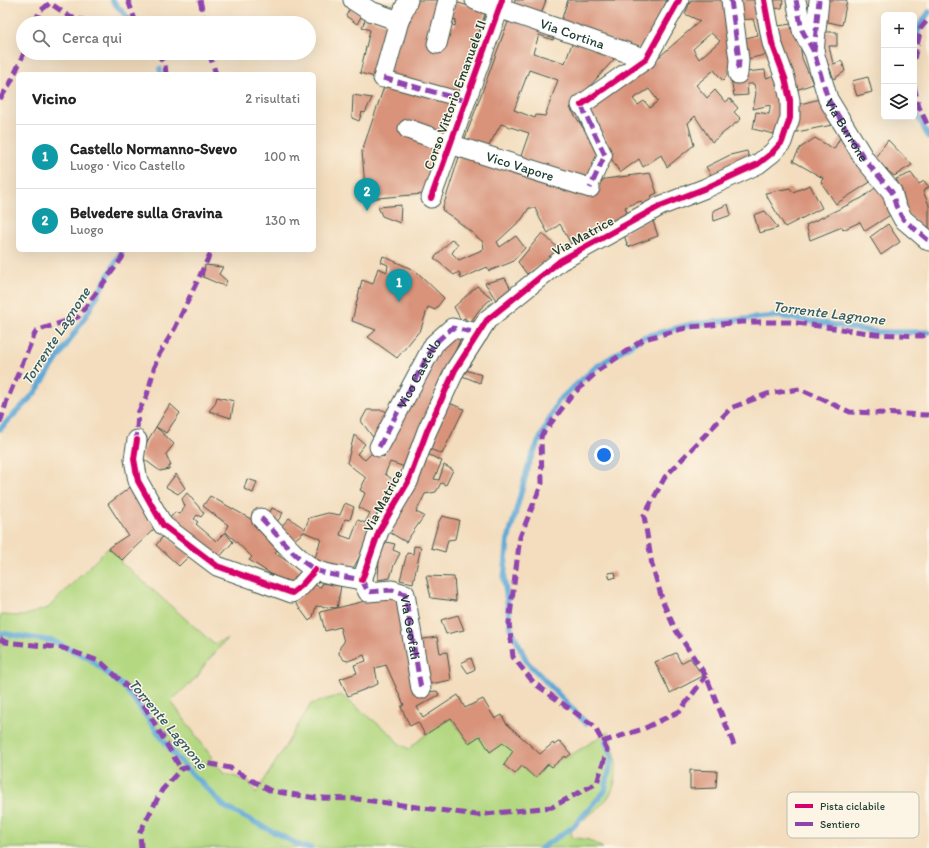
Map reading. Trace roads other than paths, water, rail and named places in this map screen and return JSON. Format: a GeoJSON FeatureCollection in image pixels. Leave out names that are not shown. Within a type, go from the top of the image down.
{"type":"FeatureCollection","features":[{"type":"Feature","properties":{"kind":"street"},"geometry":{"type":"LineString","coordinates":[[353,0],[370,11],[399,21]]}},
{"type":"Feature","properties":{"kind":"street"},"geometry":{"type":"LineString","coordinates":[[408,0],[399,21],[383,78],[466,101]]}},
{"type":"Feature","properties":{"kind":"street"},"geometry":{"type":"LineString","coordinates":[[437,44],[448,0]]}},
{"type":"Feature","properties":{"kind":"street","name":"Via Cortina"},"geometry":{"type":"LineString","coordinates":[[475,0],[501,4],[646,60]]}},
{"type":"Feature","properties":{"kind":"street"},"geometry":{"type":"LineString","coordinates":[[590,188],[605,155],[581,105],[646,60],[679,0]]}},
{"type":"Feature","properties":{"kind":"street"},"geometry":{"type":"LineString","coordinates":[[731,0],[739,60],[738,74]]}},
{"type":"Feature","properties":{"kind":"street","name":"Via Matrice"},"geometry":{"type":"LineString","coordinates":[[362,580],[379,531],[408,482],[427,431],[455,370],[487,320],[560,261],[660,206],[706,188],[758,164],[772,153],[782,142],[790,118],[790,100],[785,78],[772,43],[764,0]]}},
{"type":"Feature","properties":{"kind":"street","name":"Via Burrone"},"geometry":{"type":"LineString","coordinates":[[796,0],[802,30],[814,52],[828,99],[865,160],[892,192],[896,206],[903,220],[929,241]]}},
{"type":"Feature","properties":{"kind":"street"},"geometry":{"type":"LineString","coordinates":[[814,52],[819,0]]}},
{"type":"Feature","properties":{"kind":"street","name":"Corso Vittorio Emanuele II"},"geometry":{"type":"LineString","coordinates":[[431,198],[501,4]]}},
{"type":"Feature","properties":{"kind":"street","name":"Vico Vapore"},"geometry":{"type":"LineString","coordinates":[[408,129],[450,144],[590,188]]}},
{"type":"Feature","properties":{"kind":"street","name":"Vico Castello"},"geometry":{"type":"LineString","coordinates":[[379,447],[434,344],[452,328],[478,333]]}},
{"type":"Feature","properties":{"kind":"street"},"geometry":{"type":"LineString","coordinates":[[137,440],[134,459],[138,481],[162,525],[217,566],[292,593],[301,586],[315,570]]}},
{"type":"Feature","properties":{"kind":"street"},"geometry":{"type":"LineString","coordinates":[[261,518],[278,534],[296,556],[315,570],[362,580]]}},
{"type":"Feature","properties":{"kind":"street","name":"Via Geofali"},"geometry":{"type":"LineString","coordinates":[[362,580],[368,592],[392,590],[404,594],[421,689]]}},
{"type":"Feature","properties":{"kind":"waterway","name":"Torrente Lagnone"},"geometry":{"type":"LineString","coordinates":[[112,0],[126,16]]}},
{"type":"Feature","properties":{"kind":"waterway","name":"Torrente Lagnone"},"geometry":{"type":"LineString","coordinates":[[917,35],[920,25],[929,12]]}},
{"type":"Feature","properties":{"kind":"waterway","name":"Torrente Lagnone"},"geometry":{"type":"LineString","coordinates":[[917,114],[929,138]]}},
{"type":"Feature","properties":{"kind":"waterway","name":"Torrente Lagnone"},"geometry":{"type":"LineString","coordinates":[[0,429],[35,393],[87,314],[121,252]]}},
{"type":"Feature","properties":{"kind":"waterway","name":"Torrente Lagnone"},"geometry":{"type":"LineString","coordinates":[[586,723],[527,662],[511,628],[504,579],[508,540],[530,460],[558,401],[596,367],[643,337],[692,324],[778,316],[877,332],[929,332]]}},
{"type":"Feature","properties":{"kind":"waterway","name":"Torrente Lagnone"},"geometry":{"type":"LineString","coordinates":[[0,633],[53,641],[90,659],[126,689],[176,757],[225,807],[303,847],[311,848]]}},
{"type":"Feature","properties":{"kind":"waterway","name":"Torrente Lagnone"},"geometry":{"type":"LineString","coordinates":[[541,848],[573,827],[605,791],[612,758],[605,741]]}},
{"type":"Feature","properties":{"kind":"place","name":"Belvedere sulla Gravina"},"geometry":{"type":"Point","coordinates":[367,211]}},
{"type":"Feature","properties":{"kind":"place","name":"Castello Normanno-Svevo"},"geometry":{"type":"Point","coordinates":[399,302]}}]}
